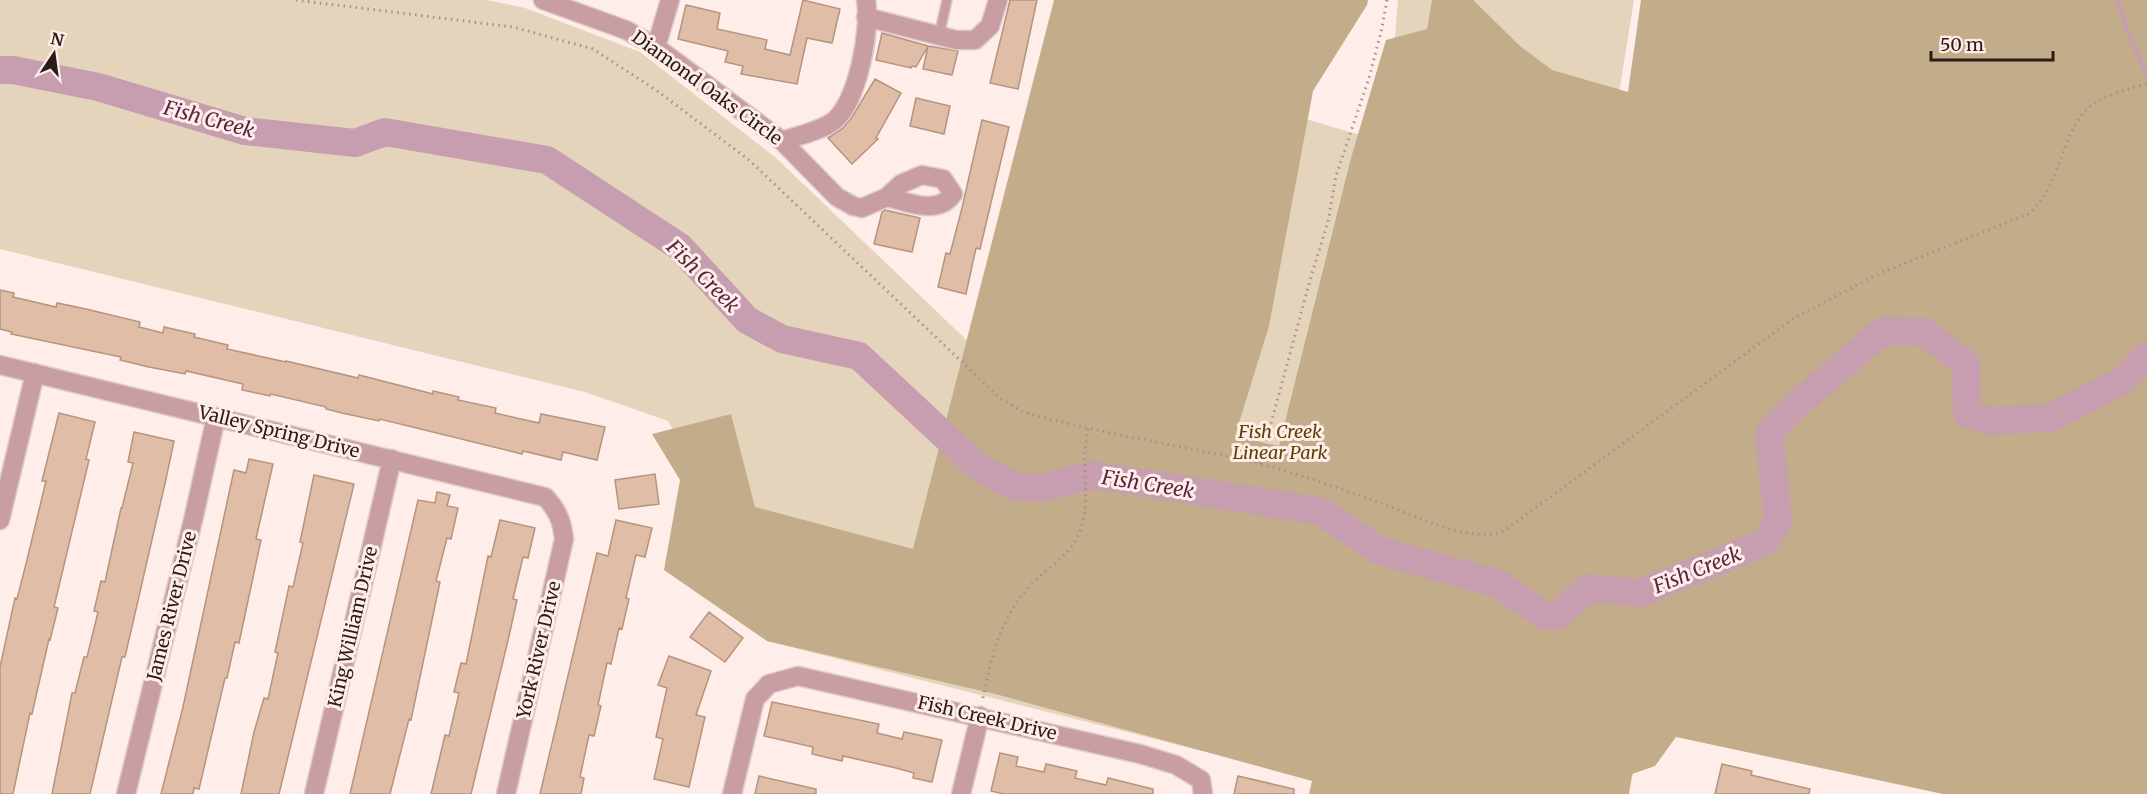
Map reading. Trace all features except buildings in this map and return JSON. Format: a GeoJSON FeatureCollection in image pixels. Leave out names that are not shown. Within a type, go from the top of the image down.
{"type":"FeatureCollection","features":[{"type":"Feature","properties":{"kind":"street","name":"Diamond Oaks Circle"},"geometry":{"type":"LineString","coordinates":[[543,0],[627,30],[656,47],[782,141],[837,197],[852,206],[862,208],[886,197]]}},
{"type":"Feature","properties":{"kind":"street"},"geometry":{"type":"LineString","coordinates":[[656,47],[670,0]]}},
{"type":"Feature","properties":{"kind":"street"},"geometry":{"type":"LineString","coordinates":[[782,141],[834,121],[849,101],[856,85],[860,66],[866,9],[939,36],[956,40],[975,40],[990,26],[998,0]]}},
{"type":"Feature","properties":{"kind":"street","name":"Valley Spring Drive"},"geometry":{"type":"LineString","coordinates":[[0,365],[545,497],[555,507]]}},
{"type":"Feature","properties":{"kind":"street"},"geometry":{"type":"LineString","coordinates":[[0,520],[35,373]]}},
{"type":"Feature","properties":{"kind":"street","name":"James River Drive"},"geometry":{"type":"LineString","coordinates":[[126,794],[216,417]]}},
{"type":"Feature","properties":{"kind":"street","name":"King William Drive"},"geometry":{"type":"LineString","coordinates":[[314,794],[392,459]]}},
{"type":"Feature","properties":{"kind":"street","name":"York River Drive"},"geometry":{"type":"LineString","coordinates":[[506,794],[564,539],[562,523],[555,507]]}},
{"type":"Feature","properties":{"kind":"street","name":"Fish Creek Drive"},"geometry":{"type":"LineString","coordinates":[[732,794],[755,699],[769,684],[798,676],[1140,754],[1176,765],[1202,787]]}},
{"type":"Feature","properties":{"kind":"street"},"geometry":{"type":"LineString","coordinates":[[961,794],[980,716]]}},
{"type":"Feature","properties":{"kind":"lane"},"geometry":{"type":"LineString","coordinates":[[939,36],[947,0]]}},
{"type":"Feature","properties":{"kind":"path"},"geometry":{"type":"LineString","coordinates":[[296,0],[513,27],[593,49],[656,90],[749,160],[1000,398],[1023,412],[1260,464],[1321,481],[1480,536],[1494,535],[1504,531],[1794,318],[1878,274],[2028,214],[2047,193],[2075,126],[2088,108],[2108,97],[2147,84]]}},
{"type":"Feature","properties":{"kind":"path"},"geometry":{"type":"LineString","coordinates":[[1260,464],[1328,222],[1336,176],[1368,78],[1387,0]]}},
{"type":"Feature","properties":{"kind":"path"},"geometry":{"type":"LineString","coordinates":[[983,698],[991,660],[1005,619],[1018,599],[1036,579],[1058,562],[1077,538],[1085,508],[1085,450],[1088,428]]}},
{"type":"Feature","properties":{"kind":"green space","name":"Fish Creek Linear Park"},"geometry":{"type":"Polygon","coordinates":[[[0,0],[487,0],[525,8],[640,52],[775,157],[976,349],[1217,93],[1350,132],[1616,202],[2147,0],[2147,794],[1648,717],[1628,794],[1352,783],[1198,750],[767,641],[702,480],[668,421],[585,392],[0,249],[0,0]]]}},
{"type":"Feature","properties":{"kind":"green space","name":"Fish Creek Linear Park"},"geometry":{"type":"Polygon","coordinates":[[[1054,0],[1368,0],[1313,91],[1269,326],[1235,436],[1279,446],[1351,158],[1386,40],[1427,29],[1432,0],[1473,0],[1520,46],[1552,70],[1628,92],[1641,0],[2147,0],[2147,794],[1943,794],[1676,737],[1655,766],[1632,774],[1629,794],[1309,794],[1312,781],[999,695],[767,641],[664,570],[680,480],[652,434],[731,414],[755,507],[913,549],[1054,0]]]}},
{"type":"Feature","properties":{"kind":"green space"},"geometry":{"type":"Polygon","coordinates":[[[1398,0],[1634,0],[1605,180],[1365,126],[1395,36],[1398,0]]]}},
{"type":"Feature","properties":{"kind":"waterway"},"geometry":{"type":"LineString","coordinates":[[2117,0],[2128,33],[2147,74]]}},
{"type":"Feature","properties":{"kind":"waterway","name":"Fish Creek"},"geometry":{"type":"LineString","coordinates":[[0,70],[13,70],[98,87],[245,131],[355,143],[385,132],[547,160],[680,247],[747,320],[782,339],[859,356],[976,465],[1013,486],[1039,488],[1095,475],[1320,511],[1380,551],[1499,584],[1545,616],[1558,616],[1587,588],[1640,593],[1764,543],[1778,521],[1769,433],[1796,405],[1883,331],[1924,332],[1966,364],[1967,414],[1991,421],[2050,418],[2122,381],[2147,356]]}}]}
